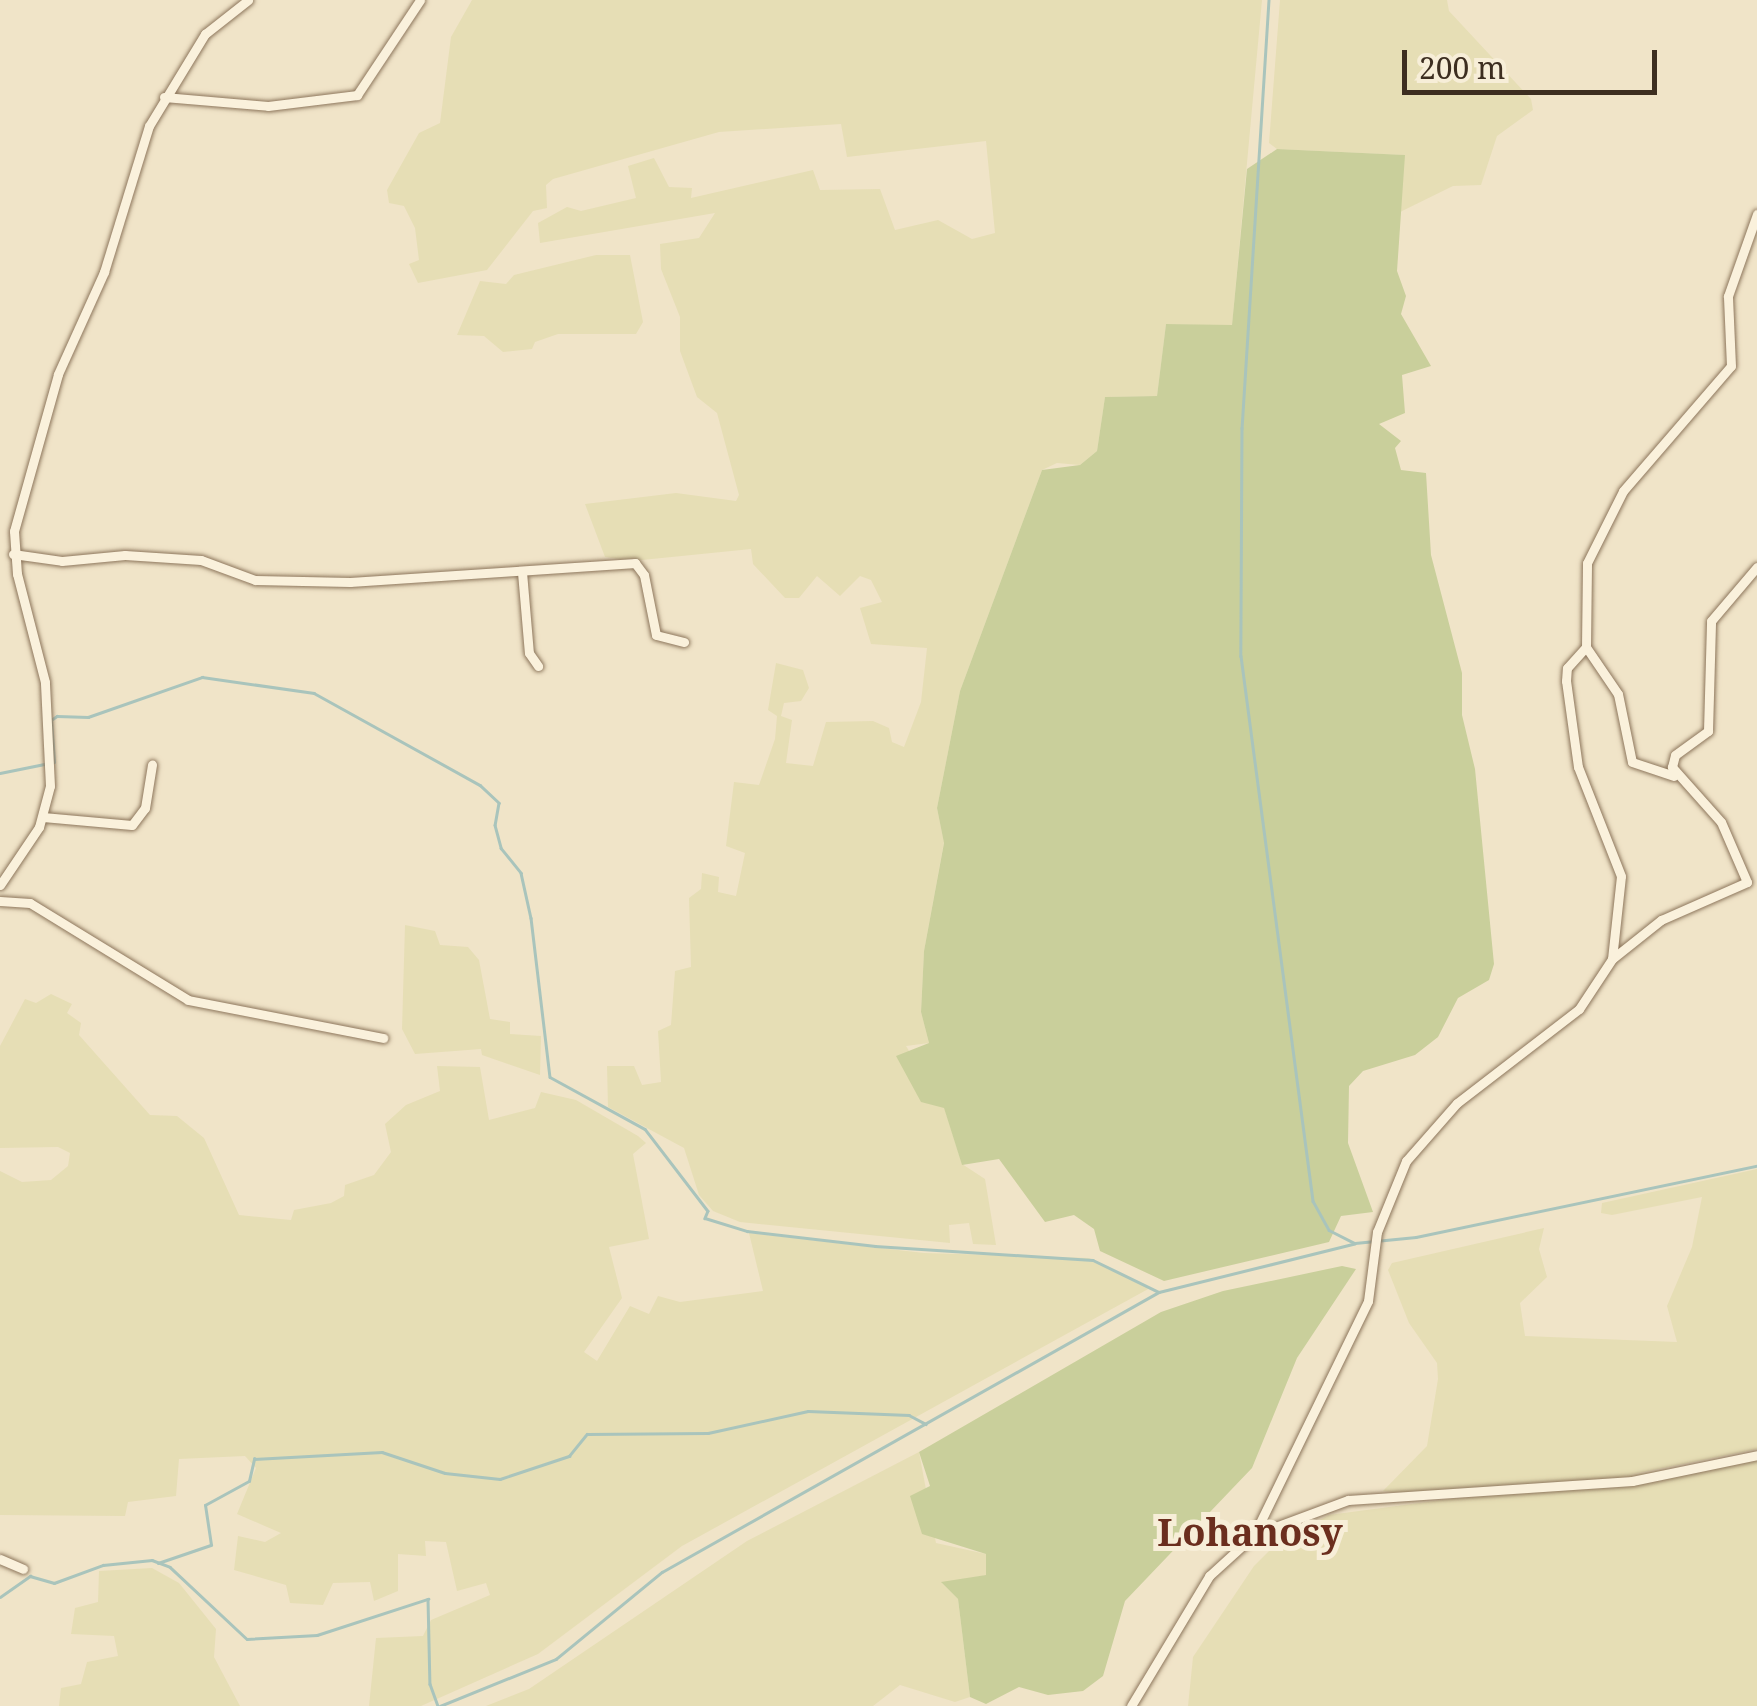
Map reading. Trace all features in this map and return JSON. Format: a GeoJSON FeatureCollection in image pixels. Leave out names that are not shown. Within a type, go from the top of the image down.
{"type":"FeatureCollection","features":[{"type":"Feature","properties":{"kind":"street"},"geometry":{"type":"LineString","coordinates":[[0,885],[4,870],[43,817],[47,763],[43,670],[13,554],[58,374],[104,272],[135,164],[164,98],[205,34],[248,0]]}},
{"type":"Feature","properties":{"kind":"street"},"geometry":{"type":"LineString","coordinates":[[164,98],[268,106],[356,96],[420,0]]}},
{"type":"Feature","properties":{"kind":"street"},"geometry":{"type":"LineString","coordinates":[[1131,1706],[1210,1576],[1254,1535],[1368,1301],[1378,1252],[1377,1232],[1419,1140],[1579,1010],[1612,959],[1661,920],[1747,882],[1721,822],[1674,776],[1632,762],[1618,694],[1586,647],[1583,583],[1610,515],[1731,366],[1728,296],[1757,214]]}},
{"type":"Feature","properties":{"kind":"street"},"geometry":{"type":"LineString","coordinates":[[13,554],[62,561],[125,555],[202,560],[255,580],[570,571],[601,560],[635,563],[644,575],[656,635],[684,642]]}},
{"type":"Feature","properties":{"kind":"street"},"geometry":{"type":"LineString","coordinates":[[1674,776],[1675,755],[1708,731],[1711,621],[1757,568]]}},
{"type":"Feature","properties":{"kind":"street"},"geometry":{"type":"LineString","coordinates":[[522,572],[529,653],[538,666]]}},
{"type":"Feature","properties":{"kind":"street"},"geometry":{"type":"LineString","coordinates":[[1586,647],[1567,668],[1566,681],[1578,767],[1621,876],[1612,959]]}},
{"type":"Feature","properties":{"kind":"street"},"geometry":{"type":"LineString","coordinates":[[43,817],[132,825],[145,808],[152,765]]}},
{"type":"Feature","properties":{"kind":"street"},"geometry":{"type":"LineString","coordinates":[[0,901],[30,903],[188,1000],[384,1038]]}},
{"type":"Feature","properties":{"kind":"street"},"geometry":{"type":"LineString","coordinates":[[1254,1535],[1348,1500],[1632,1481],[1757,1455]]}},
{"type":"Feature","properties":{"kind":"street"},"geometry":{"type":"LineString","coordinates":[[0,1559],[22,1569]]}},
{"type":"Feature","properties":{"kind":"shaded area"},"geometry":{"type":"Polygon","coordinates":[[[472,0],[1262,0],[1232,326],[1166,324],[1157,396],[1105,397],[1097,451],[1080,465],[1057,463],[1042,470],[960,691],[937,808],[944,842],[924,951],[921,1012],[929,1043],[906,1046],[944,1107],[962,1164],[985,1179],[996,1245],[973,1244],[969,1223],[949,1225],[950,1243],[740,1222],[713,1211],[699,1195],[684,1148],[608,1107],[607,1066],[634,1066],[642,1085],[661,1082],[658,1031],[671,1025],[675,971],[691,967],[689,898],[701,889],[702,873],[719,877],[718,892],[736,896],[745,853],[726,846],[734,782],[759,785],[775,739],[777,716],[768,710],[776,663],[803,670],[809,688],[801,701],[784,703],[781,716],[792,720],[786,763],[813,766],[826,722],[873,721],[889,728],[892,742],[904,747],[921,702],[927,648],[871,644],[860,608],[882,602],[871,580],[860,576],[840,596],[817,576],[799,598],[785,598],[753,564],[751,549],[632,561],[605,557],[585,504],[676,493],[736,501],[739,495],[717,413],[697,397],[680,351],[680,317],[661,269],[660,244],[699,238],[715,213],[540,243],[538,223],[567,207],[581,211],[636,198],[628,166],[654,158],[669,187],[692,188],[691,198],[813,170],[820,190],[880,189],[895,230],[938,220],[972,239],[995,233],[986,141],[847,157],[841,124],[719,132],[553,179],[546,185],[547,208],[533,211],[487,270],[418,283],[409,264],[419,260],[415,228],[404,206],[389,203],[387,190],[419,133],[440,123],[451,37],[472,0]]]}},
{"type":"Feature","properties":{"kind":"shaded area"},"geometry":{"type":"Polygon","coordinates":[[[1280,0],[1447,0],[1449,11],[1531,99],[1533,110],[1497,136],[1481,185],[1453,186],[1398,213],[1404,155],[1277,149],[1269,143],[1280,0]]]}},
{"type":"Feature","properties":{"kind":"shaded area"},"geometry":{"type":"Polygon","coordinates":[[[596,255],[630,255],[643,322],[636,334],[558,334],[535,342],[532,349],[503,352],[484,336],[457,335],[480,281],[506,284],[514,275],[596,255]]]}},
{"type":"Feature","properties":{"kind":"shaded area"},"geometry":{"type":"Polygon","coordinates":[[[405,925],[435,931],[440,945],[468,947],[479,960],[490,1019],[510,1022],[510,1034],[541,1036],[540,1075],[482,1055],[481,1049],[415,1054],[402,1029],[405,925]]]}},
{"type":"Feature","properties":{"kind":"shaded area"},"geometry":{"type":"Polygon","coordinates":[[[51,994],[72,1004],[67,1013],[81,1023],[79,1035],[150,1115],[177,1116],[204,1138],[239,1215],[291,1220],[294,1210],[331,1203],[344,1196],[345,1185],[374,1175],[391,1152],[385,1124],[406,1105],[440,1091],[437,1066],[480,1067],[489,1120],[535,1108],[541,1092],[576,1100],[638,1136],[646,1143],[633,1154],[649,1239],[609,1247],[622,1298],[584,1352],[597,1361],[630,1306],[649,1314],[658,1296],[680,1302],[763,1291],[749,1233],[924,1253],[1089,1258],[1150,1288],[682,1546],[538,1654],[421,1706],[369,1706],[376,1638],[423,1636],[431,1620],[490,1595],[486,1583],[457,1591],[446,1542],[425,1541],[426,1556],[398,1554],[398,1591],[374,1601],[370,1582],[333,1583],[323,1605],[290,1603],[286,1585],[234,1570],[238,1536],[265,1542],[281,1533],[237,1514],[256,1468],[245,1456],[179,1459],[176,1496],[128,1502],[125,1516],[0,1515],[0,1171],[22,1182],[51,1180],[68,1166],[70,1153],[58,1147],[0,1148],[0,1046],[25,999],[36,1003],[51,994]]]}},
{"type":"Feature","properties":{"kind":"shaded area"},"geometry":{"type":"Polygon","coordinates":[[[1757,1169],[1757,1449],[1609,1479],[1411,1494],[1383,1491],[1427,1446],[1438,1379],[1437,1363],[1409,1323],[1388,1270],[1392,1263],[1544,1228],[1539,1249],[1547,1277],[1520,1303],[1525,1336],[1677,1342],[1667,1306],[1692,1247],[1702,1197],[1612,1215],[1601,1213],[1602,1203],[1757,1169]]]}},
{"type":"Feature","properties":{"kind":"shaded area"},"geometry":{"type":"Polygon","coordinates":[[[919,1452],[936,1543],[986,1554],[987,1575],[942,1583],[958,1599],[970,1697],[955,1702],[900,1685],[873,1706],[486,1706],[529,1689],[747,1541],[919,1452]]]}},
{"type":"Feature","properties":{"kind":"shaded area"},"geometry":{"type":"Polygon","coordinates":[[[1757,1458],[1757,1706],[1188,1706],[1193,1657],[1254,1566],[1278,1542],[1329,1515],[1757,1458]]]}},
{"type":"Feature","properties":{"kind":"shaded area"},"geometry":{"type":"Polygon","coordinates":[[[152,1568],[179,1583],[216,1629],[214,1657],[240,1706],[59,1706],[61,1688],[81,1684],[87,1662],[118,1656],[114,1636],[71,1634],[75,1608],[98,1602],[99,1571],[152,1568]]]}},
{"type":"Feature","properties":{"kind":"green space"},"geometry":{"type":"Polygon","coordinates":[[[1277,149],[1405,155],[1397,271],[1406,296],[1401,314],[1431,366],[1402,375],[1405,413],[1379,424],[1401,441],[1395,448],[1401,470],[1426,473],[1431,555],[1462,673],[1462,715],[1475,769],[1494,964],[1489,980],[1458,998],[1438,1037],[1415,1055],[1363,1071],[1349,1086],[1348,1143],[1373,1212],[1341,1216],[1329,1242],[1164,1281],[1100,1251],[1094,1229],[1074,1215],[1045,1222],[999,1159],[962,1165],[944,1108],[921,1102],[896,1056],[929,1043],[921,1012],[924,951],[944,843],[937,808],[960,691],[1042,470],[1080,465],[1097,451],[1105,397],[1157,396],[1166,324],[1232,325],[1247,169],[1277,149]]]}},
{"type":"Feature","properties":{"kind":"green space"},"geometry":{"type":"Polygon","coordinates":[[[1342,1266],[1356,1269],[1297,1358],[1252,1468],[1125,1601],[1103,1676],[1083,1691],[1048,1695],[1019,1687],[986,1704],[970,1697],[958,1599],[941,1582],[986,1575],[986,1554],[922,1534],[910,1496],[930,1486],[919,1452],[1161,1312],[1223,1291],[1342,1266]]]}},
{"type":"Feature","properties":{"kind":"waterway"},"geometry":{"type":"LineString","coordinates":[[1269,0],[1242,428],[1241,656],[1313,1201],[1329,1230],[1355,1243],[1416,1237],[1757,1166]]}},
{"type":"Feature","properties":{"kind":"waterway"},"geometry":{"type":"LineString","coordinates":[[0,773],[54,762],[51,720],[57,716],[88,717],[202,677],[314,693],[480,785],[499,803],[495,825],[501,848],[521,873],[531,918],[550,1077],[645,1129],[708,1211],[705,1218],[747,1231],[875,1246],[1093,1260],[1159,1292]]}},
{"type":"Feature","properties":{"kind":"waterway"},"geometry":{"type":"LineString","coordinates":[[440,1706],[556,1659],[662,1572],[1159,1292],[1353,1244]]}},
{"type":"Feature","properties":{"kind":"waterway"},"geometry":{"type":"LineString","coordinates":[[158,1563],[211,1545],[205,1505],[249,1481],[254,1459],[382,1452],[445,1473],[500,1479],[569,1456],[587,1434],[708,1433],[808,1411],[909,1415],[926,1424]]}},
{"type":"Feature","properties":{"kind":"waterway"},"geometry":{"type":"LineString","coordinates":[[0,1597],[30,1576],[54,1583],[103,1565],[152,1560],[170,1567],[247,1639],[317,1635],[428,1599],[430,1684],[438,1706]]}},
{"type":"Feature","properties":{"kind":"district","name":"Lohanosy"},"geometry":{"type":"Point","coordinates":[1250,1532]}}]}
